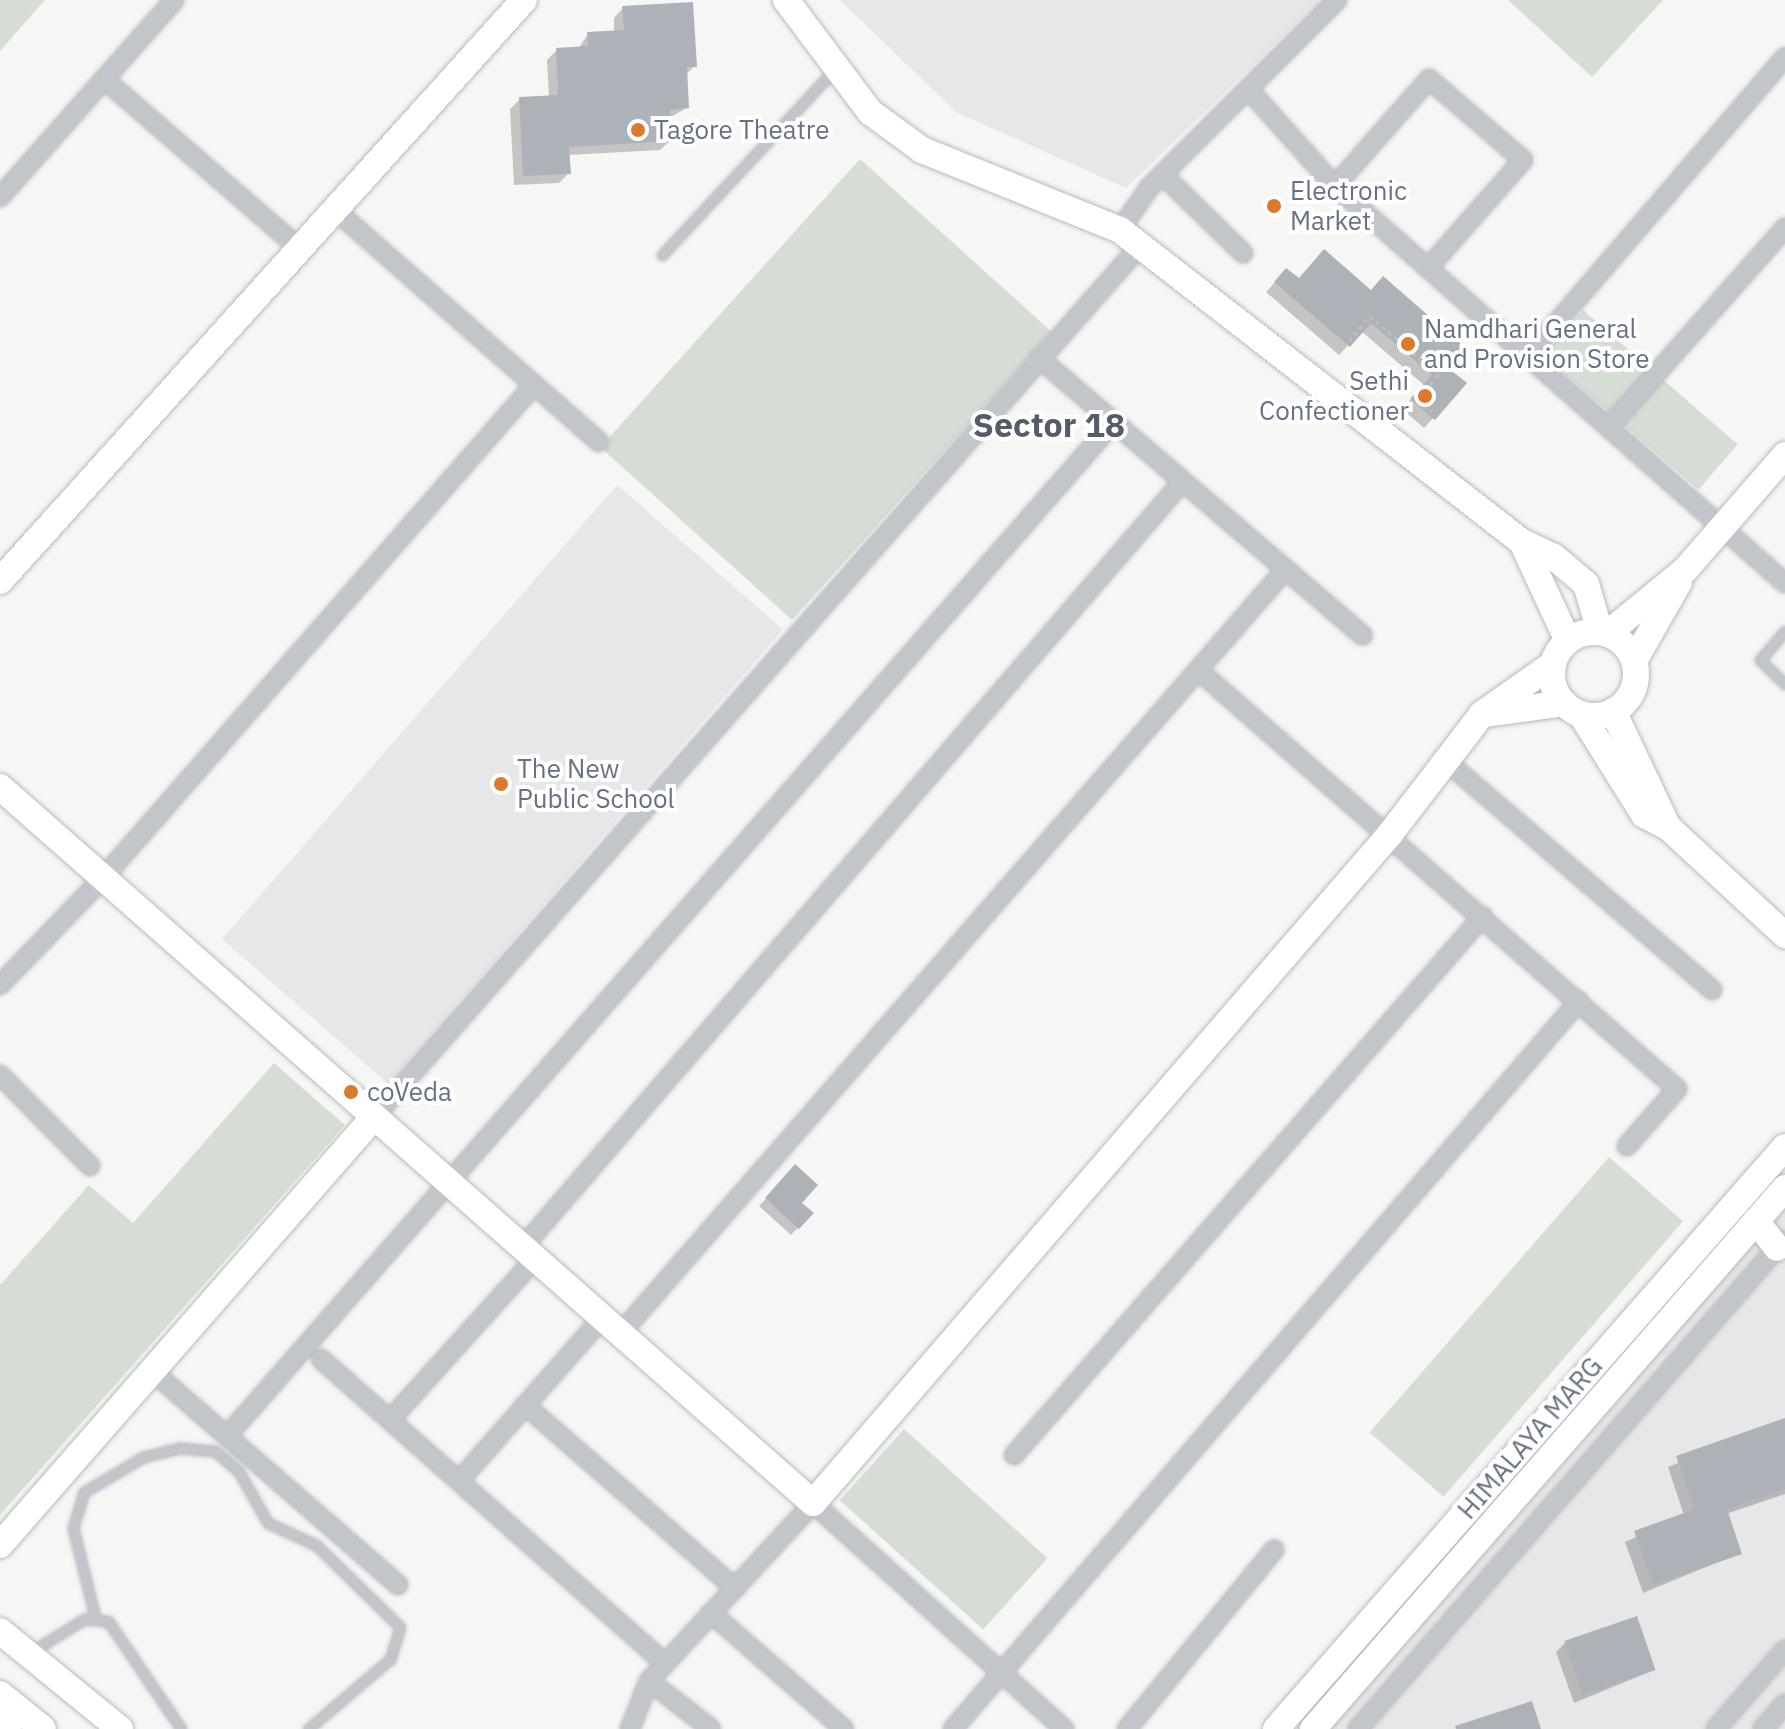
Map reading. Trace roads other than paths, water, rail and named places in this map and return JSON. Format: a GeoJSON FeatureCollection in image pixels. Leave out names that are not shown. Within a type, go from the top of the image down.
{"type":"FeatureCollection","features":[{"type":"Feature","properties":{"kind":"street"},"geometry":{"type":"LineString","coordinates":[[0,197],[174,0]]}},
{"type":"Feature","properties":{"kind":"street"},"geometry":{"type":"LineString","coordinates":[[0,581],[524,0]]}},
{"type":"Feature","properties":{"kind":"street"},"geometry":{"type":"LineString","coordinates":[[786,0],[870,112],[922,150],[1130,238],[1522,542],[1586,584],[1603,633],[1634,661]]}},
{"type":"Feature","properties":{"kind":"street"},"geometry":{"type":"LineString","coordinates":[[0,1545],[1039,358],[1130,238],[1165,177],[1337,0]]}},
{"type":"Feature","properties":{"kind":"street"},"geometry":{"type":"LineString","coordinates":[[1528,356],[1785,57]]}},
{"type":"Feature","properties":{"kind":"street"},"geometry":{"type":"LineString","coordinates":[[104,79],[300,249]]}},
{"type":"Feature","properties":{"kind":"street"},"geometry":{"type":"LineString","coordinates":[[1335,186],[1429,79],[1523,160],[1428,268]]}},
{"type":"Feature","properties":{"kind":"street"},"geometry":{"type":"LineString","coordinates":[[1250,91],[1335,186],[1785,583]]}},
{"type":"Feature","properties":{"kind":"street"},"geometry":{"type":"LineString","coordinates":[[1165,177],[1243,253]]}},
{"type":"Feature","properties":{"kind":"street"},"geometry":{"type":"LineString","coordinates":[[335,210],[599,442]]}},
{"type":"Feature","properties":{"kind":"street"},"geometry":{"type":"LineString","coordinates":[[1609,427],[1785,228]]}},
{"type":"Feature","properties":{"kind":"street"},"geometry":{"type":"LineString","coordinates":[[1039,358],[1362,635]]}},
{"type":"Feature","properties":{"kind":"street"},"geometry":{"type":"LineString","coordinates":[[0,985],[102,879],[534,385]]}},
{"type":"Feature","properties":{"kind":"street"},"geometry":{"type":"LineString","coordinates":[[227,1436],[451,1186],[1113,423]]}},
{"type":"Feature","properties":{"kind":"street"},"geometry":{"type":"LineString","coordinates":[[1613,711],[1634,684],[1634,661],[1686,569],[1785,455]]}},
{"type":"Feature","properties":{"kind":"street"},"geometry":{"type":"LineString","coordinates":[[390,1420],[1182,482]]}},
{"type":"Feature","properties":{"kind":"street"},"geometry":{"type":"LineString","coordinates":[[1522,542],[1568,641]]}},
{"type":"Feature","properties":{"kind":"street"},"geometry":{"type":"LineString","coordinates":[[630,1729],[649,1681],[813,1503],[1390,834],[1482,714],[1553,664],[1568,641],[1603,633],[1686,569]]}},
{"type":"Feature","properties":{"kind":"street"},"geometry":{"type":"LineString","coordinates":[[459,1481],[525,1405],[611,1326],[1285,570]]}},
{"type":"Feature","properties":{"kind":"street"},"geometry":{"type":"LineString","coordinates":[[1553,664],[1573,709],[1644,815],[1669,828],[1785,935]]}},
{"type":"Feature","properties":{"kind":"street"},"geometry":{"type":"LineString","coordinates":[[1198,670],[1390,834],[1677,1089],[1627,1146]]}},
{"type":"Feature","properties":{"kind":"street"},"geometry":{"type":"LineString","coordinates":[[1482,714],[1573,709],[1613,711]]}},
{"type":"Feature","properties":{"kind":"street"},"geometry":{"type":"LineString","coordinates":[[1613,711],[1669,828]]}},
{"type":"Feature","properties":{"kind":"street"},"geometry":{"type":"LineString","coordinates":[[1446,761],[1712,990]]}},
{"type":"Feature","properties":{"kind":"street"},"geometry":{"type":"LineString","coordinates":[[0,787],[813,1503],[1064,1729]]}},
{"type":"Feature","properties":{"kind":"street"},"geometry":{"type":"LineString","coordinates":[[1014,1455],[1483,916]]}},
{"type":"Feature","properties":{"kind":"street"},"geometry":{"type":"LineString","coordinates":[[953,1729],[1579,1001]]}},
{"type":"Feature","properties":{"kind":"street"},"geometry":{"type":"LineString","coordinates":[[0,1075],[90,1166]]}},
{"type":"Feature","properties":{"kind":"street","name":"HIMALAYA MARG"},"geometry":{"type":"LineString","coordinates":[[1276,1729],[1785,1147]]}},
{"type":"Feature","properties":{"kind":"street","name":"HIMALAYA MARG"},"geometry":{"type":"LineString","coordinates":[[1313,1729],[1785,1188]]}},
{"type":"Feature","properties":{"kind":"street"},"geometry":{"type":"LineString","coordinates":[[1358,1729],[1781,1244],[1756,1221]]}},
{"type":"Feature","properties":{"kind":"street"},"geometry":{"type":"LineString","coordinates":[[321,1359],[665,1663]]}},
{"type":"Feature","properties":{"kind":"street"},"geometry":{"type":"LineString","coordinates":[[152,1371],[398,1585]]}},
{"type":"Feature","properties":{"kind":"street"},"geometry":{"type":"LineString","coordinates":[[525,1405],[735,1588]]}},
{"type":"Feature","properties":{"kind":"street"},"geometry":{"type":"LineString","coordinates":[[1127,1729],[1274,1550]]}},
{"type":"Feature","properties":{"kind":"street"},"geometry":{"type":"LineString","coordinates":[[711,1613],[844,1729]]}},
{"type":"Feature","properties":{"kind":"street"},"geometry":{"type":"LineString","coordinates":[[0,1631],[120,1729]]}},
{"type":"Feature","properties":{"kind":"street"},"geometry":{"type":"LineString","coordinates":[[1716,1729],[1785,1650]]}},
{"type":"Feature","properties":{"kind":"street"},"geometry":{"type":"LineString","coordinates":[[649,1681],[711,1729]]}},
{"type":"Feature","properties":{"kind":"street"},"geometry":{"type":"LineString","coordinates":[[0,1694],[43,1729]]}},
{"type":"Feature","properties":{"kind":"street"},"geometry":{"type":"LineString","coordinates":[[1763,1729],[1785,1704]]}},
{"type":"Feature","properties":{"kind":"street"},"geometry":{"type":"LineString","coordinates":[[0,1722],[9,1729]]}},
{"type":"Feature","properties":{"kind":"lane"},"geometry":{"type":"LineString","coordinates":[[662,255],[835,69]]}},
{"type":"Feature","properties":{"kind":"lane"},"geometry":{"type":"LineString","coordinates":[[1785,631],[1760,665],[1785,684]]}},
{"type":"Feature","properties":{"kind":"lane"},"geometry":{"type":"LineString","coordinates":[[95,1617],[73,1528],[84,1492],[143,1457],[180,1448],[215,1451],[239,1472],[268,1523],[316,1545],[400,1627],[390,1659],[308,1729]]}},
{"type":"Feature","properties":{"kind":"lane"},"geometry":{"type":"LineString","coordinates":[[29,1654],[95,1617],[108,1621],[181,1729]]}},
{"type":"Feature","properties":{"kind":"place","name":"Tagore Theatre"},"geometry":{"type":"Point","coordinates":[638,130]}},
{"type":"Feature","properties":{"kind":"place","name":"Electronic Market"},"geometry":{"type":"Point","coordinates":[1274,206]}},
{"type":"Feature","properties":{"kind":"place","name":"Namdhari General and Provision Store"},"geometry":{"type":"Point","coordinates":[1408,344]}},
{"type":"Feature","properties":{"kind":"place","name":"Sethi Confectioner"},"geometry":{"type":"Point","coordinates":[1425,396]}},
{"type":"Feature","properties":{"kind":"place","name":"The New Public School"},"geometry":{"type":"Point","coordinates":[501,784]}},
{"type":"Feature","properties":{"kind":"place","name":"coVeda"},"geometry":{"type":"Point","coordinates":[351,1092]}},
{"type":"Feature","properties":{"kind":"district","name":"Sector 18"},"geometry":{"type":"Point","coordinates":[1049,425]}}]}
